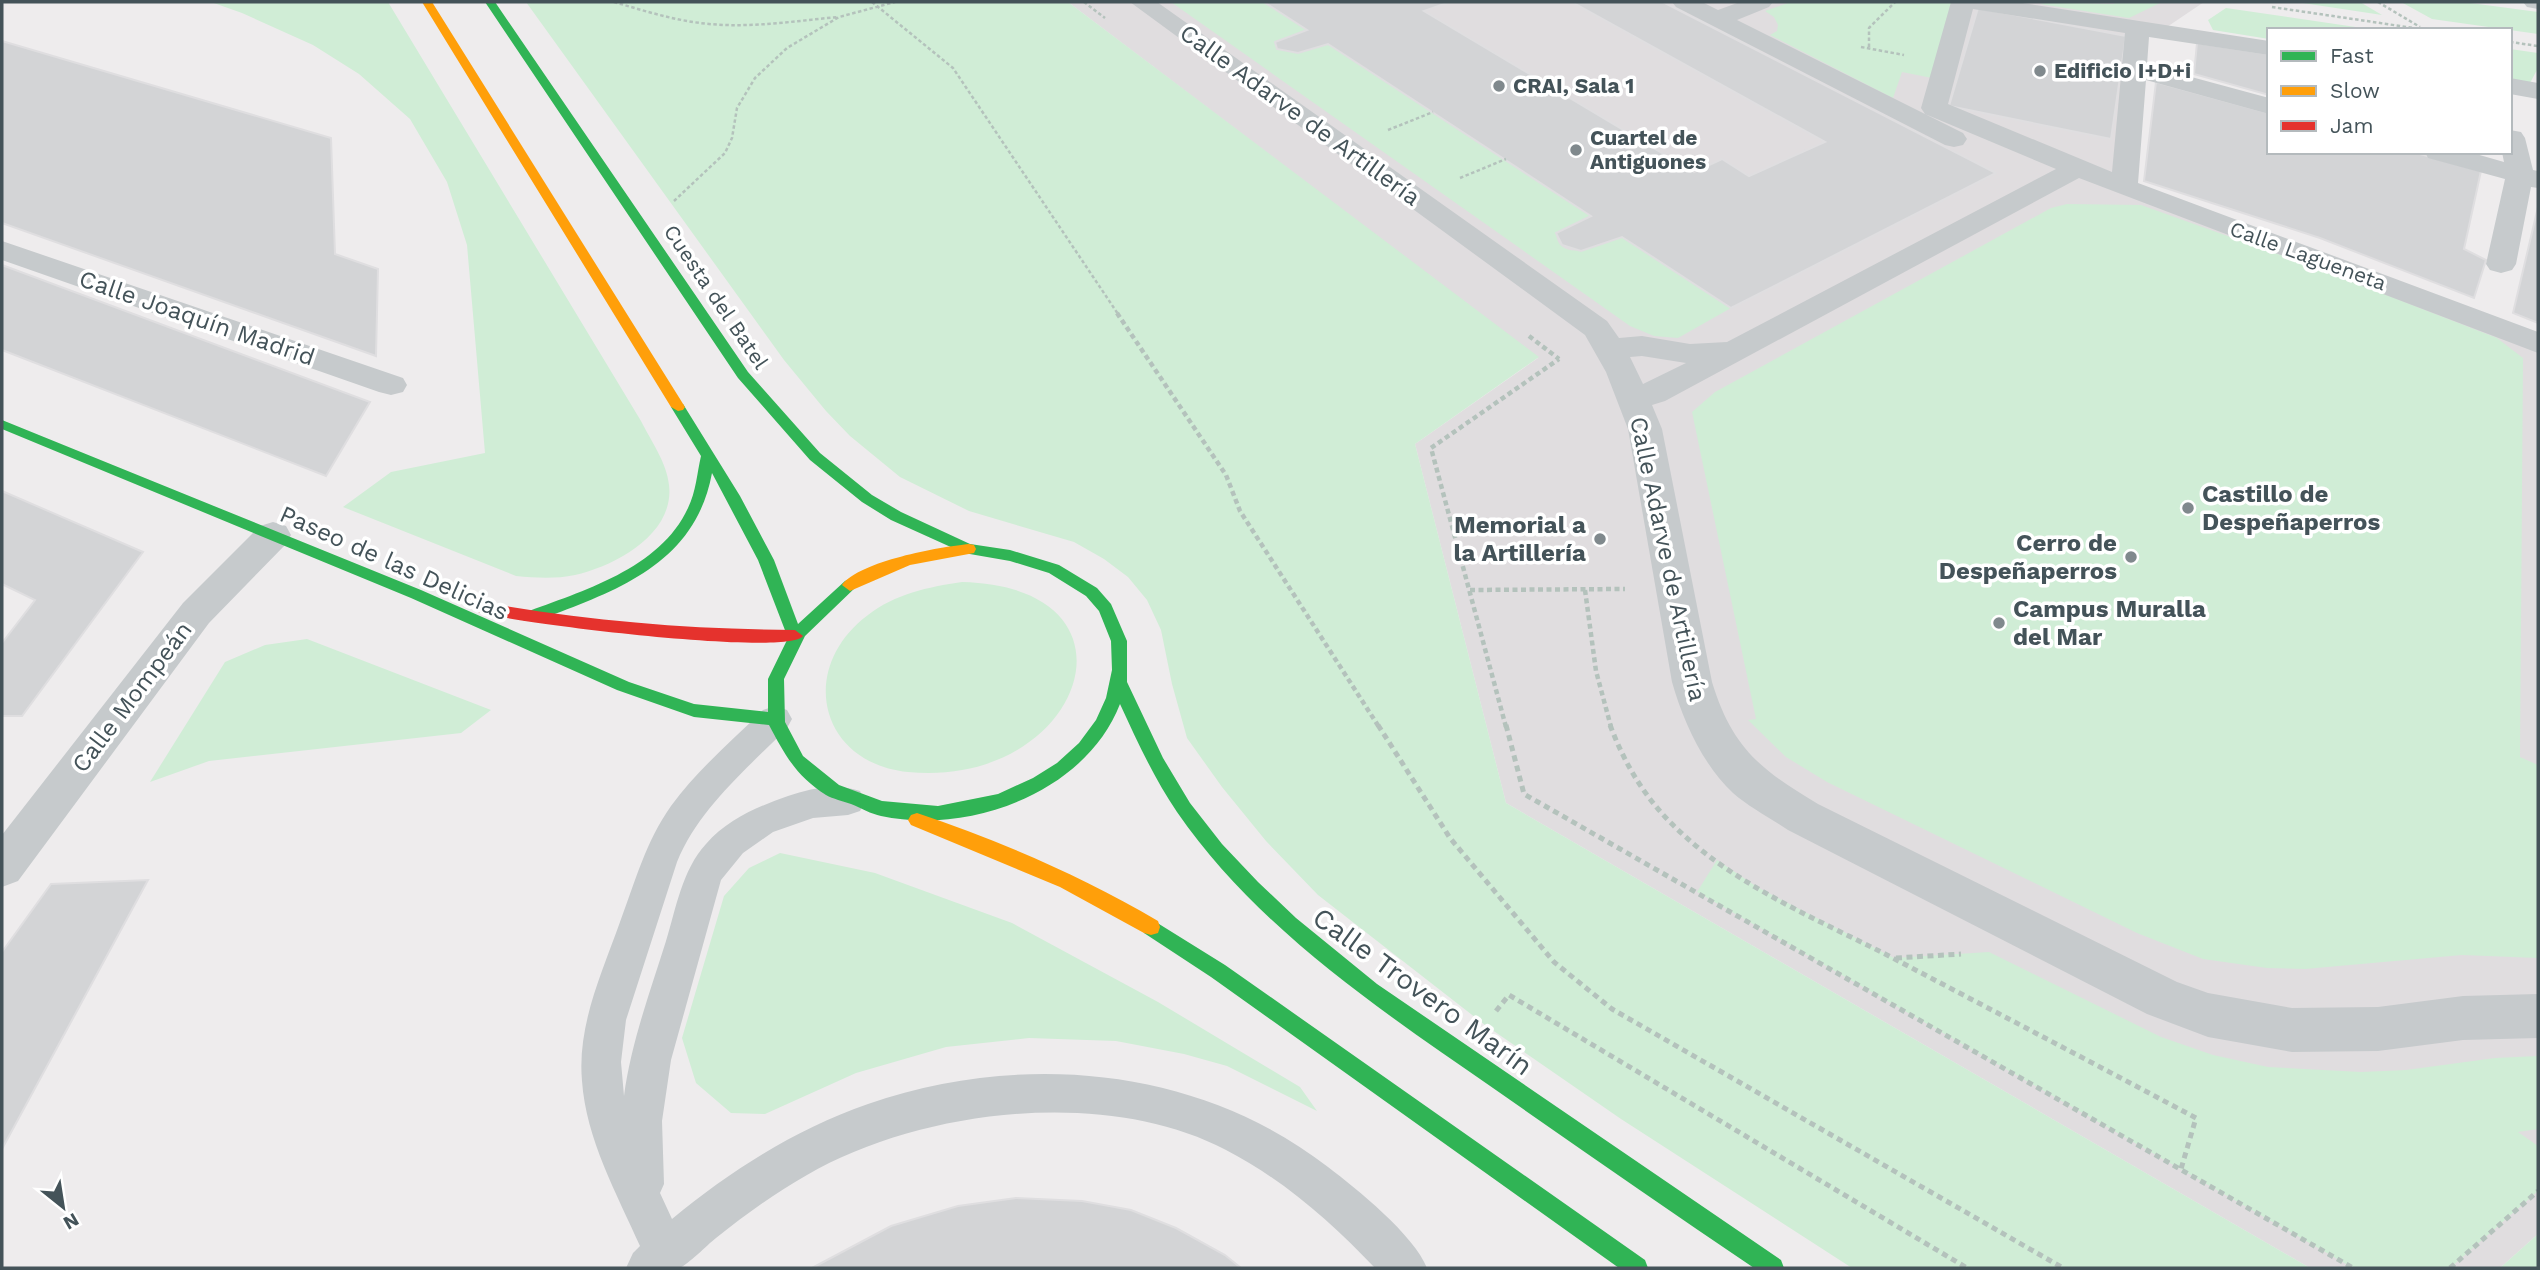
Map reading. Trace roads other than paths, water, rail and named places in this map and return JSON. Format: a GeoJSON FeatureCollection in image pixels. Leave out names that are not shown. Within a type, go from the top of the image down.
{"type":"FeatureCollection","features":[{"type":"Feature","properties":{"kind":"main road"},"geometry":{"type":"LineString","coordinates":[[427,2],[752,529],[795,636]]}},
{"type":"Feature","properties":{"kind":"main road","name":"Cuesta del Batel"},"geometry":{"type":"LineString","coordinates":[[490,2],[735,364],[784,429],[833,477],[866,502],[916,529],[970,549]]}},
{"type":"Feature","properties":{"kind":"main road","name":"Paseo de las Delicias"},"geometry":{"type":"LineString","coordinates":[[2,424],[416,593],[510,638],[623,686],[694,710],[775,719]]}},
{"type":"Feature","properties":{"kind":"main road"},"geometry":{"type":"LineString","coordinates":[[528,618],[614,583],[662,553],[681,534],[694,510],[708,456]]}},
{"type":"Feature","properties":{"kind":"main road"},"geometry":{"type":"LineString","coordinates":[[902,814],[935,815],[1001,801],[1058,771],[1082,750],[1100,729],[1112,705],[1122,658],[1117,634],[1108,612],[1093,593],[1073,576],[1050,564],[1023,555],[970,549],[918,556],[870,573],[827,601],[795,636],[777,676],[774,697],[775,719],[782,741],[804,773],[848,802],[902,814],[1046,872],[1121,908],[1218,971],[1637,1268]]}},
{"type":"Feature","properties":{"kind":"main road","name":"Paseo de las Delicias"},"geometry":{"type":"LineString","coordinates":[[416,593],[528,618],[615,631],[717,637],[795,636]]}},
{"type":"Feature","properties":{"kind":"main road","name":"Calle Trovero Marín"},"geometry":{"type":"LineString","coordinates":[[1119,682],[1151,757],[1185,810],[1253,892],[1284,921],[1412,1021],[1773,1268]]}},
{"type":"Feature","properties":{"kind":"street","name":"Calle Adarve de Artillería"},"geometry":{"type":"LineString","coordinates":[[1142,2],[1596,328],[1609,348],[1645,429],[1692,682],[1701,712],[1713,738],[1728,760],[1748,781],[1828,830],[2123,981],[2197,1011],[2292,1030],[2378,1029],[2463,1018],[2538,1016]]}},
{"type":"Feature","properties":{"kind":"street"},"geometry":{"type":"LineString","coordinates":[[1684,2],[1997,161]]}},
{"type":"Feature","properties":{"kind":"street"},"geometry":{"type":"LineString","coordinates":[[1717,19],[1761,2]]}},
{"type":"Feature","properties":{"kind":"street","name":"Calle Lagueneta"},"geometry":{"type":"LineString","coordinates":[[1963,2],[1934,108],[2124,187],[2538,342]]}},
{"type":"Feature","properties":{"kind":"street"},"geometry":{"type":"LineString","coordinates":[[1972,2],[2267,48]]}},
{"type":"Feature","properties":{"kind":"street"},"geometry":{"type":"LineString","coordinates":[[2124,187],[2138,27]]}},
{"type":"Feature","properties":{"kind":"street"},"geometry":{"type":"LineString","coordinates":[[2136,70],[2267,105]]}},
{"type":"Feature","properties":{"kind":"street"},"geometry":{"type":"LineString","coordinates":[[2512,86],[2538,90]]}},
{"type":"Feature","properties":{"kind":"street"},"geometry":{"type":"LineString","coordinates":[[2501,264],[2529,177],[2512,138]]}},
{"type":"Feature","properties":{"kind":"street"},"geometry":{"type":"LineString","coordinates":[[2445,154],[2529,177]]}},
{"type":"Feature","properties":{"kind":"street"},"geometry":{"type":"LineString","coordinates":[[1631,395],[1653,394],[2034,180],[2078,168]]}},
{"type":"Feature","properties":{"kind":"street","name":"Calle Joaquín Madrid"},"geometry":{"type":"LineString","coordinates":[[2,250],[391,386]]}},
{"type":"Feature","properties":{"kind":"street"},"geometry":{"type":"LineString","coordinates":[[1609,348],[1642,346],[1678,353],[1703,354],[1727,350],[1749,342]]}},
{"type":"Feature","properties":{"kind":"street","name":"Calle Mompeán"},"geometry":{"type":"LineString","coordinates":[[2,868],[196,613],[273,535]]}},
{"type":"Feature","properties":{"kind":"lane"},"geometry":{"type":"LineString","coordinates":[[646,1207],[611,1126],[602,1082],[601,1048],[606,1018],[658,864],[675,828],[695,803],[775,719]]}},
{"type":"Feature","properties":{"kind":"lane"},"geometry":{"type":"LineString","coordinates":[[848,802],[825,800],[804,804],[763,822],[717,856],[706,878],[664,1005],[646,1073],[640,1129],[646,1207],[657,1260],[723,1205],[786,1164],[868,1125],[950,1101],[1024,1092],[1105,1095],[1167,1108],[1223,1128],[1285,1161],[1349,1209],[1405,1268]]}},
{"type":"Feature","properties":{"kind":"place","name":"Edificio I+D+i"},"geometry":{"type":"Point","coordinates":[2040,71]}},
{"type":"Feature","properties":{"kind":"place","name":"CRAI, Sala 1"},"geometry":{"type":"Point","coordinates":[1499,86]}},
{"type":"Feature","properties":{"kind":"place","name":"Cuartel de Antiguones"},"geometry":{"type":"Point","coordinates":[1576,150]}},
{"type":"Feature","properties":{"kind":"place","name":"Castillo de Despeñaperros"},"geometry":{"type":"Point","coordinates":[2188,508]}},
{"type":"Feature","properties":{"kind":"place","name":"Memorial a la Artillería"},"geometry":{"type":"Point","coordinates":[1600,539]}},
{"type":"Feature","properties":{"kind":"place","name":"Cerro de Despeñaperros"},"geometry":{"type":"Point","coordinates":[2131,557]}},
{"type":"Feature","properties":{"kind":"place","name":"Campus Muralla del Mar"},"geometry":{"type":"Point","coordinates":[1999,623]}}]}
